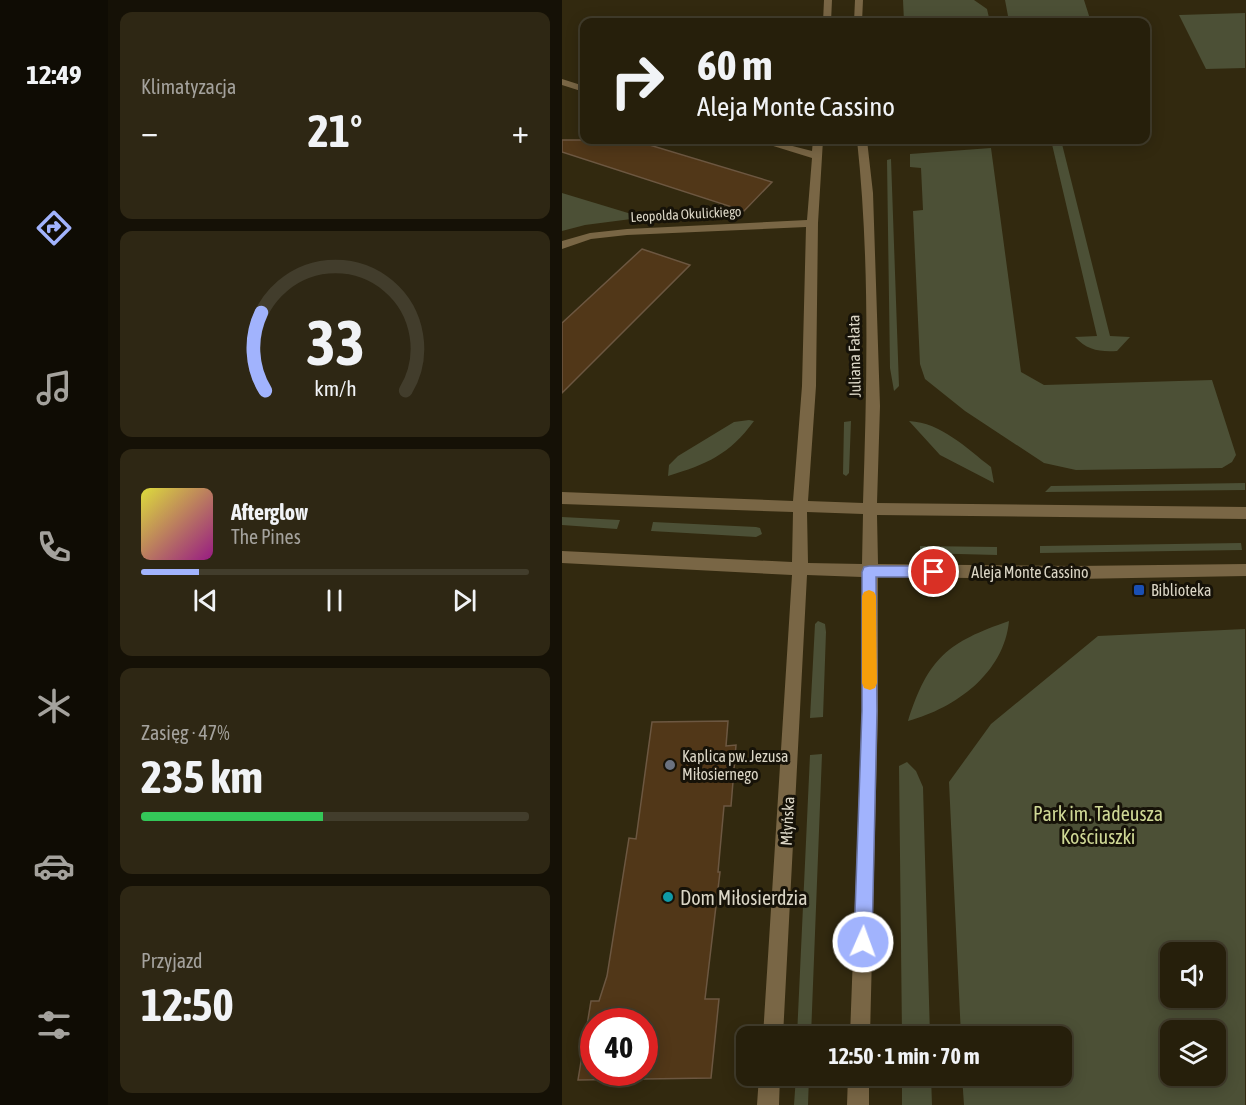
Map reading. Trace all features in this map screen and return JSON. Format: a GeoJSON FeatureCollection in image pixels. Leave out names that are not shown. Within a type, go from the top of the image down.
{"type":"FeatureCollection","features":[{"type":"Feature","properties":{"kind":"street"},"geometry":{"type":"LineString","coordinates":[[827,18],[828,0]]}},
{"type":"Feature","properties":{"kind":"street"},"geometry":{"type":"LineString","coordinates":[[858,18],[859,0]]}},
{"type":"Feature","properties":{"kind":"street"},"geometry":{"type":"LineString","coordinates":[[562,82],[580,88]]}},
{"type":"Feature","properties":{"kind":"street"},"geometry":{"type":"LineString","coordinates":[[774,144],[817,156]]}},
{"type":"Feature","properties":{"kind":"street"},"geometry":{"type":"LineString","coordinates":[[800,568],[800,507],[809,386],[812,223],[818,144]]}},
{"type":"Feature","properties":{"kind":"street","name":"Juliana Fałata"},"geometry":{"type":"LineString","coordinates":[[862,144],[868,193],[873,384],[869,572]]}},
{"type":"Feature","properties":{"kind":"street","name":"Leopolda Okulickiego"},"geometry":{"type":"LineString","coordinates":[[562,245],[590,236],[626,232],[812,223]]}},
{"type":"Feature","properties":{"kind":"street"},"geometry":{"type":"LineString","coordinates":[[562,498],[870,509],[1246,513]]}},
{"type":"Feature","properties":{"kind":"street","name":"Aleja Monte Cassino"},"geometry":{"type":"LineString","coordinates":[[562,557],[869,572],[1246,570]]}},
{"type":"Feature","properties":{"kind":"street","name":"Młyńska"},"geometry":{"type":"LineString","coordinates":[[774,1026],[800,568]]}},
{"type":"Feature","properties":{"kind":"street"},"geometry":{"type":"LineString","coordinates":[[860,1026],[870,711],[869,572]]}},
{"type":"Feature","properties":{"kind":"street"},"geometry":{"type":"LineString","coordinates":[[768,1105],[769,1086]]}},
{"type":"Feature","properties":{"kind":"street"},"geometry":{"type":"LineString","coordinates":[[858,1105],[859,1086]]}},
{"type":"Feature","properties":{"kind":"green space"},"geometry":{"type":"Polygon","coordinates":[[[903,0],[974,0],[987,9],[989,18],[904,18],[903,0]]]}},
{"type":"Feature","properties":{"kind":"green space"},"geometry":{"type":"Polygon","coordinates":[[[1005,0],[1084,0],[1090,18],[1011,18],[1008,16],[1005,0]]]}},
{"type":"Feature","properties":{"kind":"green space"},"geometry":{"type":"Polygon","coordinates":[[[1245,13],[1245,68],[1206,69],[1179,15],[1245,13]]]}},
{"type":"Feature","properties":{"kind":"green space"},"geometry":{"type":"Polygon","coordinates":[[[1052,144],[1062,144],[1110,336],[1130,337],[1117,351],[1105,351],[1084,345],[1075,337],[1097,336],[1052,144]]]}},
{"type":"Feature","properties":{"kind":"green space"},"geometry":{"type":"Polygon","coordinates":[[[991,148],[1021,372],[1044,385],[1212,380],[1236,455],[1232,462],[1222,468],[1076,470],[1044,463],[965,411],[925,379],[920,364],[913,211],[923,210],[921,168],[910,167],[910,154],[991,148]]]}},
{"type":"Feature","properties":{"kind":"green space"},"geometry":{"type":"Polygon","coordinates":[[[891,159],[899,386],[894,391],[890,368],[887,160],[891,159]]]}},
{"type":"Feature","properties":{"kind":"green space"},"geometry":{"type":"Polygon","coordinates":[[[562,193],[639,218],[585,225],[562,231],[562,193]]]}},
{"type":"Feature","properties":{"kind":"green space"},"geometry":{"type":"Polygon","coordinates":[[[754,421],[745,433],[716,457],[668,476],[669,465],[678,456],[734,422],[754,421]]]}},
{"type":"Feature","properties":{"kind":"green space"},"geometry":{"type":"Polygon","coordinates":[[[851,421],[849,473],[846,476],[843,474],[844,422],[851,421]]]}},
{"type":"Feature","properties":{"kind":"green space"},"geometry":{"type":"Polygon","coordinates":[[[909,421],[932,426],[963,445],[991,467],[994,483],[940,455],[909,421]]]}},
{"type":"Feature","properties":{"kind":"green space"},"geometry":{"type":"Polygon","coordinates":[[[1245,483],[1245,490],[1045,492],[1051,486],[1245,483]]]}},
{"type":"Feature","properties":{"kind":"green space"},"geometry":{"type":"Polygon","coordinates":[[[562,517],[620,520],[617,529],[562,525],[562,517]]]}},
{"type":"Feature","properties":{"kind":"green space"},"geometry":{"type":"Polygon","coordinates":[[[653,522],[756,527],[760,528],[762,534],[756,537],[651,531],[653,522]]]}},
{"type":"Feature","properties":{"kind":"green space"},"geometry":{"type":"Polygon","coordinates":[[[1241,543],[1242,550],[1040,553],[1040,546],[1241,543]]]}},
{"type":"Feature","properties":{"kind":"green space"},"geometry":{"type":"Polygon","coordinates":[[[920,546],[997,547],[997,555],[920,553],[920,546]]]}},
{"type":"Feature","properties":{"kind":"green space"},"geometry":{"type":"Polygon","coordinates":[[[818,621],[825,624],[826,632],[823,717],[810,718],[815,624],[818,621]]]}},
{"type":"Feature","properties":{"kind":"green space"},"geometry":{"type":"Polygon","coordinates":[[[1009,621],[998,657],[975,686],[943,707],[908,721],[924,682],[943,655],[970,637],[1009,621]]]}},
{"type":"Feature","properties":{"kind":"green space","name":"Park im. Tadeusza Kościuszki"},"geometry":{"type":"Polygon","coordinates":[[[1245,629],[1245,1105],[964,1105],[963,1086],[1072,1086],[1072,1026],[961,1026],[949,782],[991,724],[1098,636],[1245,629]]]}},
{"type":"Feature","properties":{"kind":"green space"},"geometry":{"type":"Polygon","coordinates":[[[822,754],[811,1026],[797,1026],[810,755],[822,754]]]}},
{"type":"Feature","properties":{"kind":"green space"},"geometry":{"type":"Polygon","coordinates":[[[907,762],[916,771],[923,787],[930,1026],[902,1026],[899,766],[907,762]]]}},
{"type":"Feature","properties":{"kind":"green space"},"geometry":{"type":"Polygon","coordinates":[[[795,1086],[809,1086],[808,1105],[794,1105],[795,1086]]]}},
{"type":"Feature","properties":{"kind":"green space"},"geometry":{"type":"Polygon","coordinates":[[[902,1086],[931,1086],[932,1105],[902,1105],[902,1086]]]}},
{"type":"Feature","properties":{"kind":"building"},"geometry":{"type":"Polygon","coordinates":[[[562,140],[580,140],[580,144],[646,144],[772,182],[744,211],[562,152],[562,140]]]}},
{"type":"Feature","properties":{"kind":"building"},"geometry":{"type":"Polygon","coordinates":[[[642,249],[690,265],[562,393],[562,323],[642,249]]]}},
{"type":"Feature","properties":{"kind":"building","name":"Dom Miłosierdzia"},"geometry":{"type":"Polygon","coordinates":[[[728,721],[726,746],[736,745],[731,806],[724,806],[718,872],[720,872],[705,999],[719,999],[711,1078],[658,1079],[658,1008],[590,1008],[591,1001],[599,1001],[607,976],[629,838],[636,839],[652,722],[728,721]]]}},
{"type":"Feature","properties":{"kind":"slow traffic"},"geometry":{"type":"LineString","coordinates":[[869,596],[870,683]]}},
{"type":"Feature","properties":{"kind":"place","name":"Biblioteka"},"geometry":{"type":"Point","coordinates":[1139,590]}},
{"type":"Feature","properties":{"kind":"place","name":"Kaplica pw. Jezusa Miłosiernego"},"geometry":{"type":"Point","coordinates":[670,765]}},
{"type":"Feature","properties":{"kind":"place","name":"Dom Miłosierdzia"},"geometry":{"type":"Point","coordinates":[668,897]}},
{"type":"Feature","properties":{"kind":"route"},"geometry":{"type":"LineString","coordinates":[[863,942],[870,711],[869,572],[934,572]]}}]}
